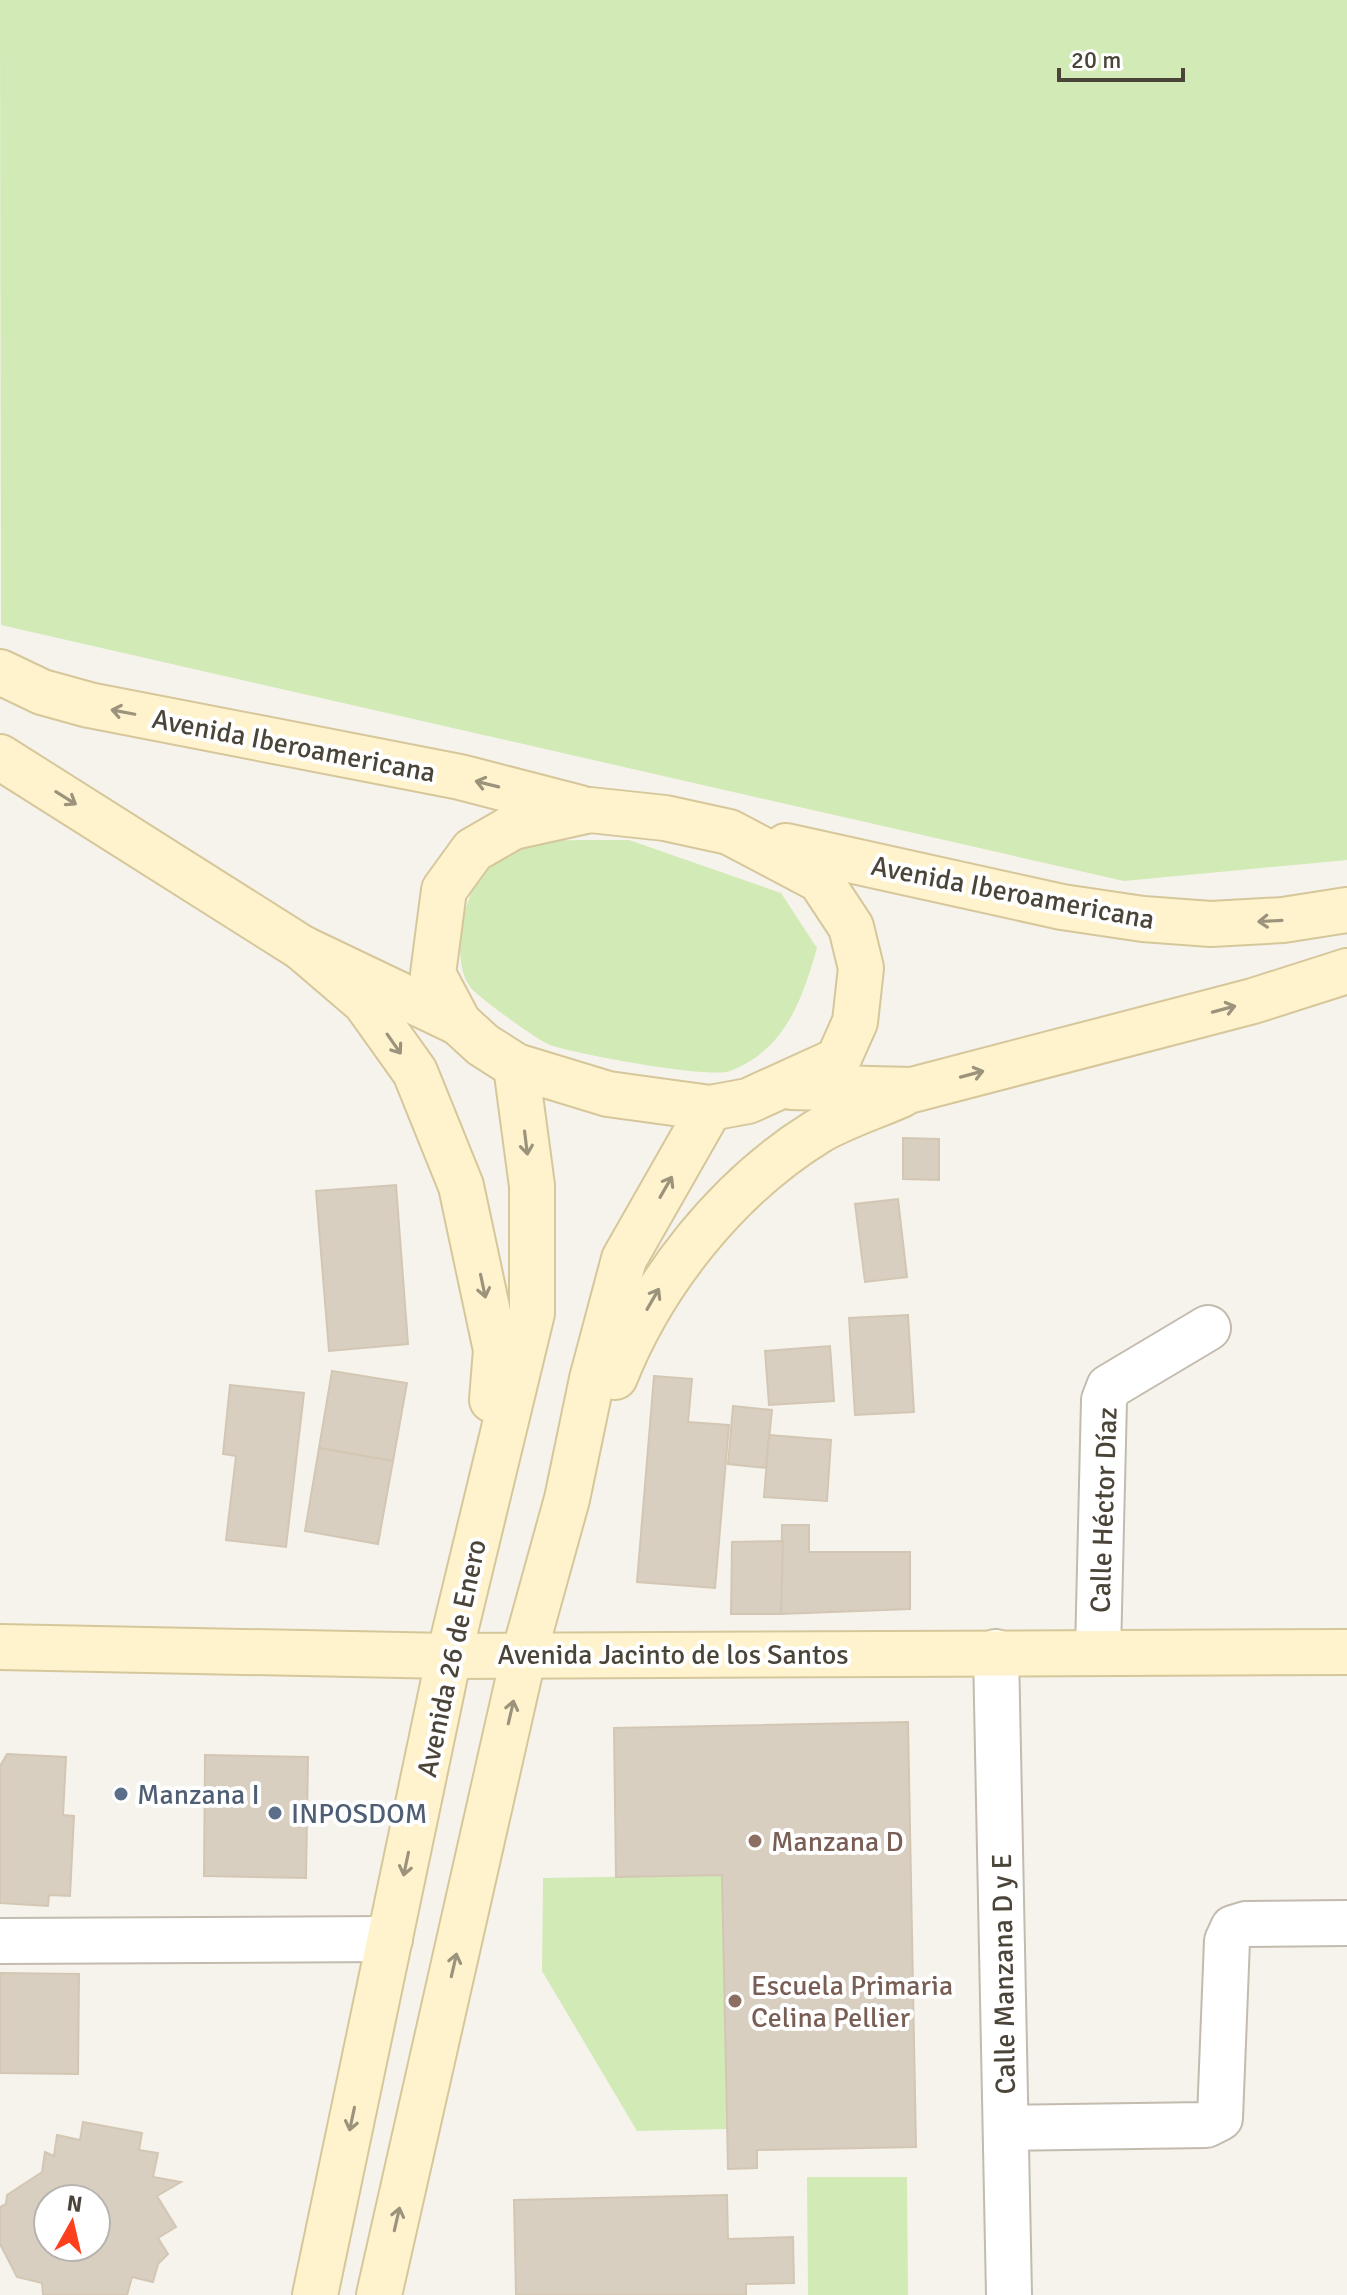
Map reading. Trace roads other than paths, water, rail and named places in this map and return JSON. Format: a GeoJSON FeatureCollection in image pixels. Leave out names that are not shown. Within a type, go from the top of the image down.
{"type":"FeatureCollection","features":[{"type":"Feature","properties":{"kind":"street","name":"Avenida Iberoamericana"},"geometry":{"type":"LineString","coordinates":[[0,672],[42,692],[89,705],[460,777],[590,810],[665,818],[1047,904],[1143,919],[1211,924],[1283,920],[1347,910]]}},
{"type":"Feature","properties":{"kind":"street"},"geometry":{"type":"LineString","coordinates":[[0,757],[302,948],[459,1023],[483,1045],[516,1066],[608,1094],[710,1108],[748,1101],[838,1060],[855,1022],[861,968],[851,927],[820,880],[729,832]]}},
{"type":"Feature","properties":{"kind":"street"},"geometry":{"type":"LineString","coordinates":[[459,1023],[433,974],[444,890],[473,850],[513,827],[590,810]]}},
{"type":"Feature","properties":{"kind":"street"},"geometry":{"type":"LineString","coordinates":[[302,948],[365,1002],[415,1072],[461,1186],[496,1350],[481,1523]]}},
{"type":"Feature","properties":{"kind":"street"},"geometry":{"type":"LineString","coordinates":[[567,1499],[632,1334],[666,1277],[764,1167],[820,1130],[912,1090],[1253,1001],[1347,971]]}},
{"type":"Feature","properties":{"kind":"street","name":"Avenida 26 de Enero"},"geometry":{"type":"LineString","coordinates":[[315,2295],[449,1656],[532,1313],[532,1186],[516,1066]]}},
{"type":"Feature","properties":{"kind":"street"},"geometry":{"type":"LineString","coordinates":[[784,1087],[912,1090]]}},
{"type":"Feature","properties":{"kind":"street"},"geometry":{"type":"LineString","coordinates":[[379,2295],[524,1654],[567,1499],[592,1379],[624,1259],[710,1108]]}},
{"type":"Feature","properties":{"kind":"street","name":"Calle Héctor Díaz"},"geometry":{"type":"LineString","coordinates":[[1098,1652],[1104,1400],[1109,1387],[1208,1328]]}},
{"type":"Feature","properties":{"kind":"street","name":"Avenida Jacinto de los Santos"},"geometry":{"type":"LineString","coordinates":[[0,1647],[449,1656],[1347,1652]]}},
{"type":"Feature","properties":{"kind":"street","name":"Calle Manzana D y E"},"geometry":{"type":"LineString","coordinates":[[996,1652],[1009,2295]]}},
{"type":"Feature","properties":{"kind":"street"},"geometry":{"type":"LineString","coordinates":[[1007,2128],[1206,2125],[1220,2118],[1227,1941],[1233,1928],[1246,1924],[1347,1923]]}},
{"type":"Feature","properties":{"kind":"street"},"geometry":{"type":"LineString","coordinates":[[0,1941],[390,1939]]}},
{"type":"Feature","properties":{"kind":"place","name":"Manzana I"},"geometry":{"type":"Point","coordinates":[121,1794]}},
{"type":"Feature","properties":{"kind":"place","name":"INPOSDOM"},"geometry":{"type":"Point","coordinates":[275,1813]}},
{"type":"Feature","properties":{"kind":"place","name":"Manzana D"},"geometry":{"type":"Point","coordinates":[755,1841]}},
{"type":"Feature","properties":{"kind":"place","name":"Escuela Primaria Celina Pellier"},"geometry":{"type":"Point","coordinates":[735,2001]}}]}
